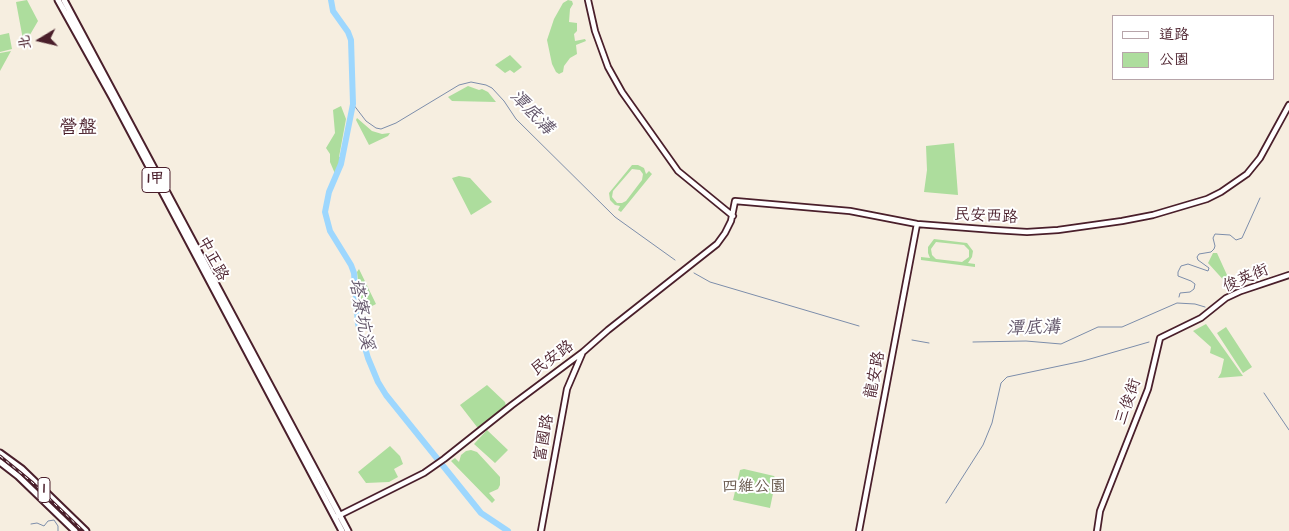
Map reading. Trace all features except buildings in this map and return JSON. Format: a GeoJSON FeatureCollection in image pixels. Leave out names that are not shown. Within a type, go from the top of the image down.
{"type":"FeatureCollection","features":[{"type":"Feature","properties":{"kind":"main road","name":"中正路"},"geometry":{"type":"LineString","coordinates":[[58,0],[104,81],[337,516],[348,531]]}},
{"type":"Feature","properties":{"kind":"main road","name":"中正路"},"geometry":{"type":"LineString","coordinates":[[64,0],[337,516],[342,531]]}},
{"type":"Feature","properties":{"kind":"main road","name":"1"},"geometry":{"type":"LineString","coordinates":[[0,453],[22,469],[86,531]]}},
{"type":"Feature","properties":{"kind":"main road","name":"1"},"geometry":{"type":"LineString","coordinates":[[0,462],[18,476],[75,531]]}},
{"type":"Feature","properties":{"kind":"street"},"geometry":{"type":"LineString","coordinates":[[588,0],[595,31],[608,67],[622,92],[678,170],[733,216]]}},
{"type":"Feature","properties":{"kind":"street","name":"民安西路"},"geometry":{"type":"LineString","coordinates":[[675,277],[717,244],[726,233],[733,216],[735,201],[850,211],[917,224],[1027,232],[1058,230],[1137,218],[1194,203],[1221,192],[1247,174],[1263,153],[1289,105]]}},
{"type":"Feature","properties":{"kind":"street","name":"龍安路"},"geometry":{"type":"LineString","coordinates":[[859,531],[917,224]]}},
{"type":"Feature","properties":{"kind":"street","name":"俊英街"},"geometry":{"type":"LineString","coordinates":[[1214,308],[1240,291],[1289,275]]}},
{"type":"Feature","properties":{"kind":"street","name":"民安路"},"geometry":{"type":"LineString","coordinates":[[337,516],[427,470],[444,459],[512,404],[583,352],[675,277]]}},
{"type":"Feature","properties":{"kind":"street","name":"三俊街"},"geometry":{"type":"LineString","coordinates":[[1097,531],[1100,511],[1148,388],[1160,338],[1200,318],[1214,308]]}},
{"type":"Feature","properties":{"kind":"street","name":"富國路"},"geometry":{"type":"LineString","coordinates":[[540,531],[567,389],[583,352]]}},
{"type":"Feature","properties":{"kind":"green space"},"geometry":{"type":"Polygon","coordinates":[[[27,0],[38,21],[24,45],[16,2],[27,0]]]}},
{"type":"Feature","properties":{"kind":"green space"},"geometry":{"type":"Polygon","coordinates":[[[568,0],[572,1],[573,4],[570,9],[569,22],[577,23],[577,31],[574,34],[575,41],[585,39],[586,41],[576,45],[577,54],[570,58],[564,66],[563,72],[559,74],[552,64],[547,40],[554,19],[563,3],[568,0]]]}},
{"type":"Feature","properties":{"kind":"green space"},"geometry":{"type":"Polygon","coordinates":[[[9,33],[12,49],[0,52],[0,35],[9,33]]]}},
{"type":"Feature","properties":{"kind":"green space"},"geometry":{"type":"Polygon","coordinates":[[[11,51],[0,71],[0,53],[11,51]]]}},
{"type":"Feature","properties":{"kind":"green space"},"geometry":{"type":"Polygon","coordinates":[[[510,55],[522,67],[514,73],[510,70],[505,73],[495,65],[510,55]]]}},
{"type":"Feature","properties":{"kind":"green space"},"geometry":{"type":"Polygon","coordinates":[[[468,86],[488,92],[496,102],[452,101],[448,97],[468,86]]]}},
{"type":"Feature","properties":{"kind":"green space"},"geometry":{"type":"Polygon","coordinates":[[[341,106],[346,119],[339,157],[342,157],[336,176],[330,162],[330,154],[326,148],[335,133],[333,110],[341,106]]]}},
{"type":"Feature","properties":{"kind":"green space"},"geometry":{"type":"Polygon","coordinates":[[[357,118],[372,131],[382,134],[390,133],[388,136],[369,145],[356,120],[357,118]]]}},
{"type":"Feature","properties":{"kind":"green space"},"geometry":{"type":"Polygon","coordinates":[[[954,143],[958,195],[924,192],[927,170],[926,146],[954,143]]]}},
{"type":"Feature","properties":{"kind":"green space"},"geometry":{"type":"Polygon","coordinates":[[[632,165],[644,168],[646,174],[649,171],[652,174],[621,212],[618,210],[620,206],[615,205],[610,200],[609,193],[632,165]],[[632,169],[613,191],[612,197],[617,203],[626,201],[642,180],[643,174],[640,170],[632,169]]]}},
{"type":"Feature","properties":{"kind":"green space"},"geometry":{"type":"Polygon","coordinates":[[[459,176],[470,178],[492,202],[471,215],[452,178],[459,176]]]}},
{"type":"Feature","properties":{"kind":"green space"},"geometry":{"type":"Polygon","coordinates":[[[934,239],[967,243],[973,251],[968,263],[975,264],[975,267],[921,260],[921,257],[930,258],[928,247],[934,239]],[[936,242],[931,249],[932,255],[936,259],[962,262],[969,257],[969,250],[964,245],[936,242]]]}},
{"type":"Feature","properties":{"kind":"green space"},"geometry":{"type":"Polygon","coordinates":[[[1213,253],[1217,253],[1232,286],[1228,285],[1208,263],[1213,253]]]}},
{"type":"Feature","properties":{"kind":"green space"},"geometry":{"type":"Polygon","coordinates":[[[359,269],[376,304],[362,311],[357,272],[359,269]]]}},
{"type":"Feature","properties":{"kind":"green space"},"geometry":{"type":"Polygon","coordinates":[[[1206,324],[1243,376],[1218,378],[1224,359],[1210,353],[1211,347],[1193,331],[1206,324]]]}},
{"type":"Feature","properties":{"kind":"green space"},"geometry":{"type":"Polygon","coordinates":[[[1226,327],[1252,367],[1243,373],[1217,333],[1226,327]]]}},
{"type":"Feature","properties":{"kind":"green space"},"geometry":{"type":"Polygon","coordinates":[[[487,385],[505,402],[506,406],[480,427],[477,427],[460,405],[487,385]]]}},
{"type":"Feature","properties":{"kind":"green space"},"geometry":{"type":"Polygon","coordinates":[[[487,430],[508,450],[495,463],[474,444],[487,430]]]}},
{"type":"Feature","properties":{"kind":"green space"},"geometry":{"type":"Polygon","coordinates":[[[390,446],[400,456],[403,464],[394,469],[398,477],[389,482],[366,483],[358,472],[390,446]]]}},
{"type":"Feature","properties":{"kind":"green space"},"geometry":{"type":"Polygon","coordinates":[[[471,450],[477,452],[500,477],[498,489],[489,493],[495,500],[492,503],[451,461],[455,458],[459,462],[461,455],[471,450]]]}},
{"type":"Feature","properties":{"kind":"green space","name":"四維公園"},"geometry":{"type":"Polygon","coordinates":[[[744,469],[774,476],[776,479],[770,508],[733,500],[740,470],[744,469]]]}},
{"type":"Feature","properties":{"kind":"waterway","name":"塔寮坑溪"},"geometry":{"type":"LineString","coordinates":[[331,0],[333,11],[348,32],[351,40],[353,104],[341,164],[329,192],[325,212],[330,231],[354,273],[358,324],[368,358],[378,382],[386,395],[481,513],[508,531]]}},
{"type":"Feature","properties":{"kind":"waterway","name":"潭底溝"},"geometry":{"type":"LineString","coordinates":[[353,104],[366,121],[381,129],[396,123],[459,85],[471,82],[486,85],[492,88],[504,101],[516,119],[615,217],[675,260]]}},
{"type":"Feature","properties":{"kind":"waterway"},"geometry":{"type":"LineString","coordinates":[[1179,297],[1180,293],[1190,292],[1194,289],[1195,284],[1178,276],[1181,266],[1188,264],[1208,271],[1209,268],[1198,260],[1199,254],[1211,252],[1214,249],[1213,238],[1215,234],[1230,235],[1236,240],[1242,238],[1260,198]]}},
{"type":"Feature","properties":{"kind":"waterway","name":"潭底溝"},"geometry":{"type":"LineString","coordinates":[[694,273],[710,282],[859,326]]}},
{"type":"Feature","properties":{"kind":"waterway","name":"潭底溝"},"geometry":{"type":"LineString","coordinates":[[973,342],[1026,341],[1061,344],[1098,327],[1122,327],[1177,303],[1195,304],[1205,307]]}},
{"type":"Feature","properties":{"kind":"waterway","name":"潭底溝"},"geometry":{"type":"LineString","coordinates":[[912,340],[929,343]]}},
{"type":"Feature","properties":{"kind":"waterway"},"geometry":{"type":"LineString","coordinates":[[946,503],[983,445],[992,423],[1001,383],[1007,377],[1083,361],[1149,342]]}},
{"type":"Feature","properties":{"kind":"waterway","name":"潭底溝"},"geometry":{"type":"LineString","coordinates":[[1264,393],[1289,430]]}},
{"type":"Feature","properties":{"kind":"waterway"},"geometry":{"type":"LineString","coordinates":[[31,524],[37,523],[44,526],[48,521],[54,520],[58,526],[58,531]]}},
{"type":"Feature","properties":{"kind":"railway"},"geometry":{"type":"LineString","coordinates":[[0,456],[33,483],[83,531]]}},
{"type":"Feature","properties":{"kind":"district","name":"營盤"},"geometry":{"type":"Point","coordinates":[78,129]}}]}
